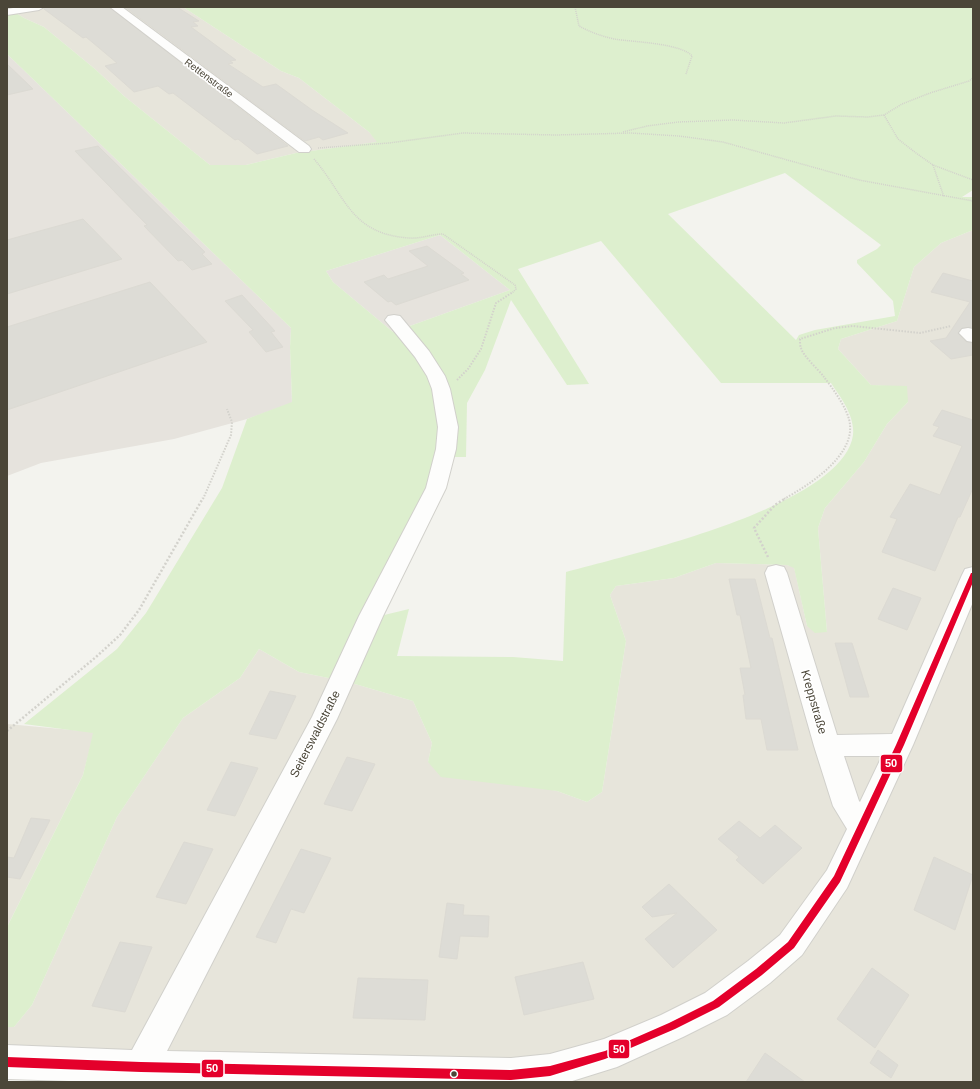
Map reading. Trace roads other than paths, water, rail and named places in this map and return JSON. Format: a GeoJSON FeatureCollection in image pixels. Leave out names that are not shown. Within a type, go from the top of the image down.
{"type":"FeatureCollection","features":[{"type":"Feature","properties":{"kind":"street"},"geometry":{"type":"LineString","coordinates":[[7,12],[39,7]]}},
{"type":"Feature","properties":{"kind":"street","name":"Rettenstraße"},"geometry":{"type":"LineString","coordinates":[[115,7],[304,149]]}},
{"type":"Feature","properties":{"kind":"street","name":"Seiterswaldstraße"},"geometry":{"type":"LineString","coordinates":[[141,1067],[324,719],[371,616],[436,488],[446,449],[448,427],[441,389],[436,376],[423,355],[394,320]]}},
{"type":"Feature","properties":{"kind":"street","name":"Kreppstraße"},"geometry":{"type":"LineString","coordinates":[[776,573],[827,746],[847,806],[861,827]]}},
{"type":"Feature","properties":{"kind":"street"},"geometry":{"type":"LineString","coordinates":[[7,1062],[141,1067],[552,1076],[678,1023],[716,1004],[759,972],[791,945],[837,879],[900,745],[973,575]]}},
{"type":"Feature","properties":{"kind":"street"},"geometry":{"type":"LineString","coordinates":[[827,746],[900,745]]}}]}
